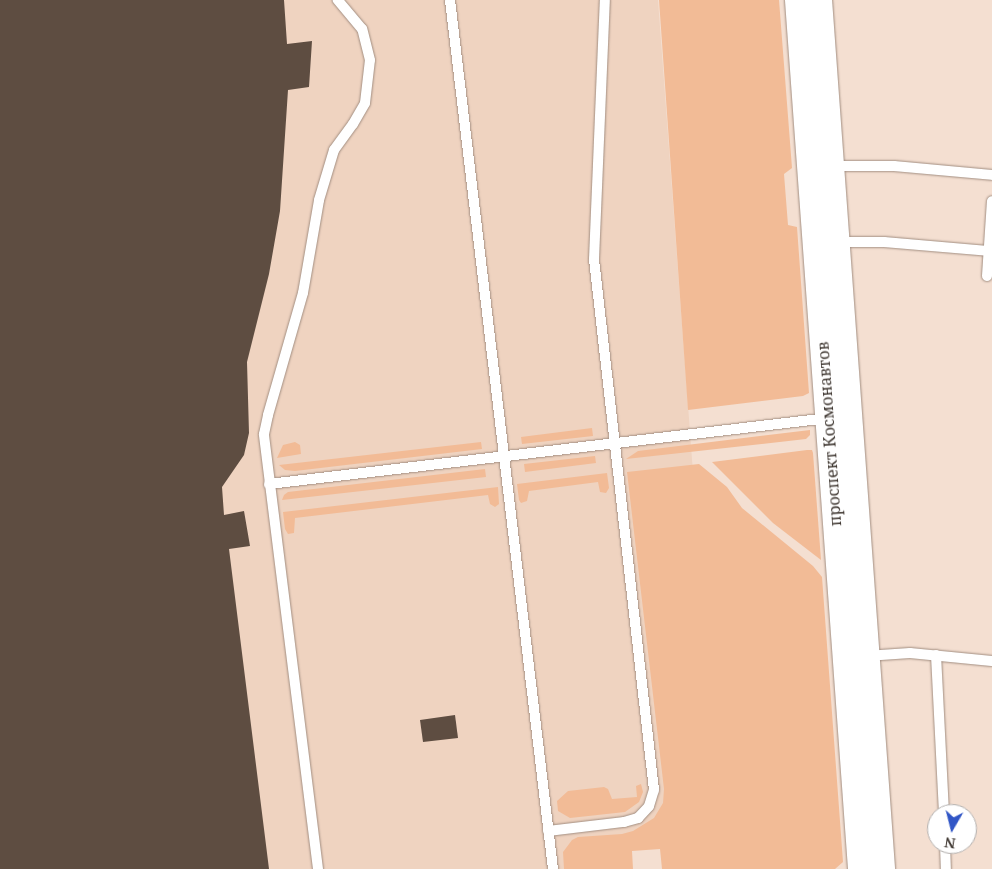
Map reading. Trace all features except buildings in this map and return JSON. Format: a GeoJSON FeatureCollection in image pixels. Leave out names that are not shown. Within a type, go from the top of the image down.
{"type":"FeatureCollection","features":[{"type":"Feature","properties":{"kind":"street","name":"проспект Космонавтов"},"geometry":{"type":"LineString","coordinates":[[798,0],[838,416],[866,656],[882,869]]}},
{"type":"Feature","properties":{"kind":"street","name":"проспект Космонавтов"},"geometry":{"type":"LineString","coordinates":[[818,0],[836,242],[838,416],[861,869]]}},
{"type":"Feature","properties":{"kind":"lane"},"geometry":{"type":"LineString","coordinates":[[318,869],[264,434],[303,294],[319,200],[334,150],[353,124],[364,103],[370,73],[370,60],[362,29],[338,0]]}},
{"type":"Feature","properties":{"kind":"lane"},"geometry":{"type":"LineString","coordinates":[[450,0],[553,869]]}},
{"type":"Feature","properties":{"kind":"lane"},"geometry":{"type":"LineString","coordinates":[[548,831],[624,822],[644,814],[653,799],[654,790],[613,443],[594,259],[605,0]]}},
{"type":"Feature","properties":{"kind":"lane"},"geometry":{"type":"LineString","coordinates":[[831,166],[894,166],[992,175]]}},
{"type":"Feature","properties":{"kind":"lane"},"geometry":{"type":"LineString","coordinates":[[987,276],[992,202]]}},
{"type":"Feature","properties":{"kind":"lane"},"geometry":{"type":"LineString","coordinates":[[836,242],[884,242],[988,251]]}},
{"type":"Feature","properties":{"kind":"lane"},"geometry":{"type":"LineString","coordinates":[[269,484],[838,416]]}},
{"type":"Feature","properties":{"kind":"lane"},"geometry":{"type":"LineString","coordinates":[[866,656],[910,652],[992,662]]}},
{"type":"Feature","properties":{"kind":"lane"},"geometry":{"type":"LineString","coordinates":[[936,656],[943,804]]}},
{"type":"Feature","properties":{"kind":"lane"},"geometry":{"type":"LineString","coordinates":[[945,854],[946,869]]}},
{"type":"Feature","properties":{"kind":"shaded area"},"geometry":{"type":"Polygon","coordinates":[[[0,0],[658,0],[720,837],[581,849],[582,869],[0,869],[0,0]]]}},
{"type":"Feature","properties":{"kind":"shaded area"},"geometry":{"type":"Polygon","coordinates":[[[659,0],[779,0],[792,168],[784,174],[788,225],[797,227],[809,393],[803,396],[688,410],[659,0]]]}},
{"type":"Feature","properties":{"kind":"shaded area"},"geometry":{"type":"Polygon","coordinates":[[[592,428],[593,436],[522,444],[521,437],[592,428]]]}},
{"type":"Feature","properties":{"kind":"shaded area"},"geometry":{"type":"Polygon","coordinates":[[[810,430],[810,435],[806,439],[626,459],[638,451],[810,430]]]}},
{"type":"Feature","properties":{"kind":"shaded area"},"geometry":{"type":"Polygon","coordinates":[[[295,442],[300,445],[301,454],[277,458],[283,445],[295,442]]]}},
{"type":"Feature","properties":{"kind":"shaded area"},"geometry":{"type":"Polygon","coordinates":[[[481,442],[482,449],[295,471],[285,470],[279,465],[481,442]]]}},
{"type":"Feature","properties":{"kind":"shaded area"},"geometry":{"type":"Polygon","coordinates":[[[812,450],[813,453],[821,560],[773,523],[712,462],[812,450]]]}},
{"type":"Feature","properties":{"kind":"shaded area"},"geometry":{"type":"Polygon","coordinates":[[[595,456],[596,463],[525,472],[524,464],[595,456]]]}},
{"type":"Feature","properties":{"kind":"shaded area"},"geometry":{"type":"Polygon","coordinates":[[[699,464],[727,487],[742,508],[813,566],[822,577],[843,862],[835,869],[662,869],[660,849],[632,851],[633,869],[564,869],[563,852],[572,840],[578,837],[622,834],[633,831],[654,818],[663,803],[664,789],[627,472],[699,464]]]}},
{"type":"Feature","properties":{"kind":"shaded area"},"geometry":{"type":"Polygon","coordinates":[[[485,469],[486,477],[282,500],[288,492],[485,469]]]}},
{"type":"Feature","properties":{"kind":"shaded area"},"geometry":{"type":"Polygon","coordinates":[[[607,473],[609,488],[606,493],[600,492],[598,482],[529,491],[527,501],[521,503],[519,500],[517,484],[607,473]]]}},
{"type":"Feature","properties":{"kind":"shaded area"},"geometry":{"type":"Polygon","coordinates":[[[498,487],[499,504],[495,507],[490,504],[488,495],[295,518],[294,533],[288,534],[285,529],[283,512],[498,487]]]}},
{"type":"Feature","properties":{"kind":"shaded area"},"geometry":{"type":"Polygon","coordinates":[[[641,784],[643,792],[639,802],[625,812],[570,818],[558,811],[557,801],[568,791],[604,787],[608,789],[612,799],[637,797],[636,786],[641,784]]]}}]}
